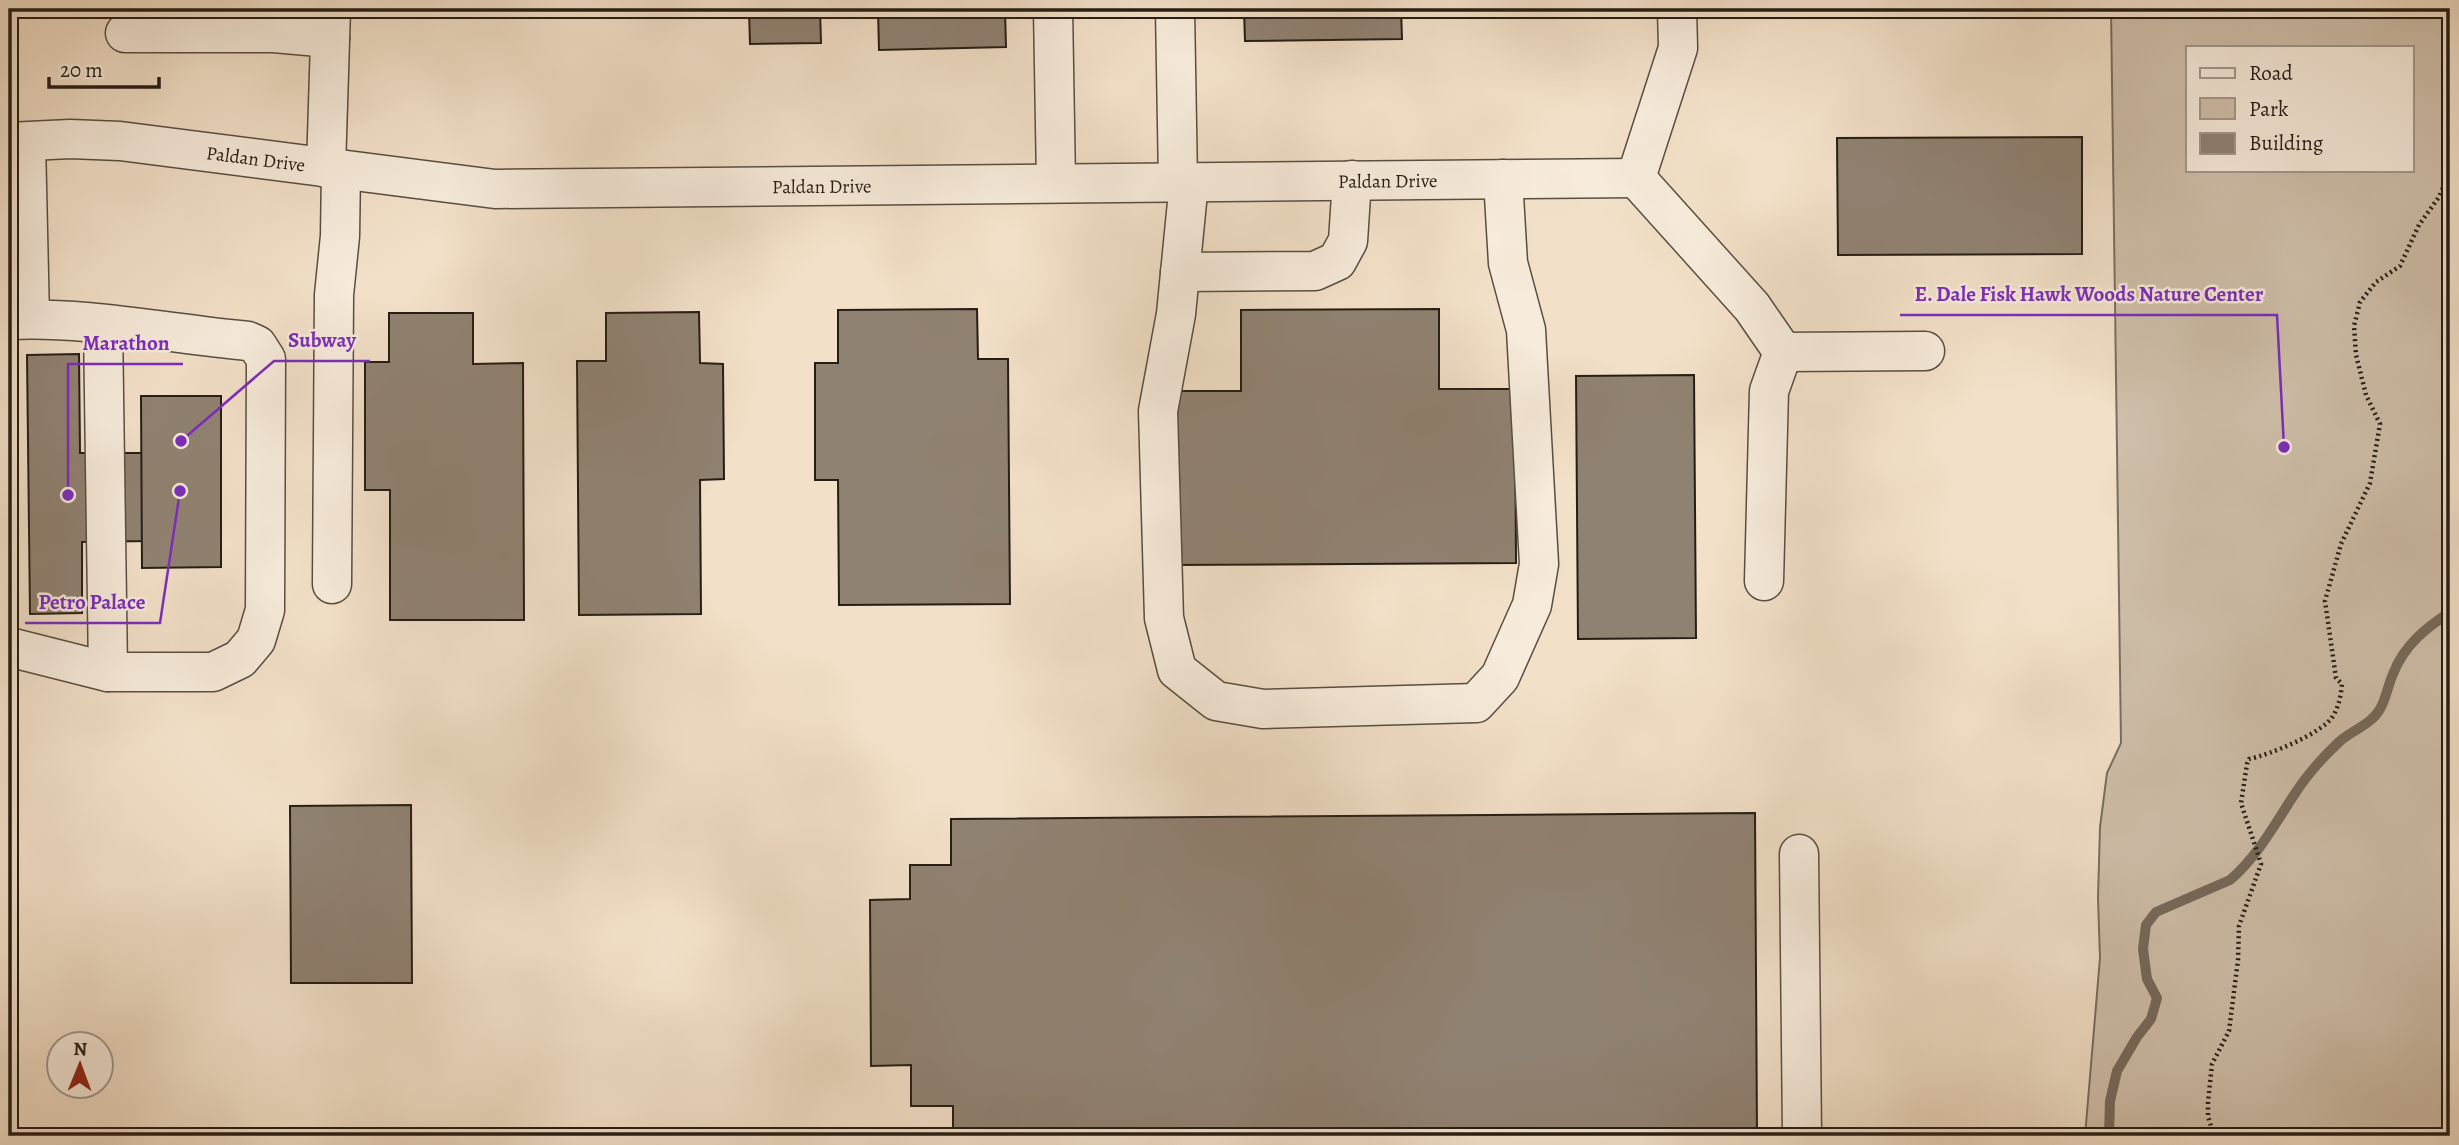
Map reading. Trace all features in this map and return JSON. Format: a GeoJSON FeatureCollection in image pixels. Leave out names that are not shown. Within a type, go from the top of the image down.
{"type":"FeatureCollection","features":[{"type":"Feature","properties":{"kind":"street"},"geometry":{"type":"LineString","coordinates":[[1053,9],[1056,183]]}},
{"type":"Feature","properties":{"kind":"street"},"geometry":{"type":"LineString","coordinates":[[1175,9],[1184,182],[1176,314],[1158,411],[1164,618],[1177,670],[1216,701],[1263,709],[1475,704],[1500,677],[1532,606],[1539,564],[1526,330],[1508,263],[1503,179]]}},
{"type":"Feature","properties":{"kind":"street"},"geometry":{"type":"LineString","coordinates":[[1678,9],[1678,48],[1636,178],[1752,307],[1783,352]]}},
{"type":"Feature","properties":{"kind":"street"},"geometry":{"type":"LineString","coordinates":[[125,33],[274,33],[330,23],[333,169],[340,236],[334,295],[332,584]]}},
{"type":"Feature","properties":{"kind":"street","name":"Paldan Drive"},"geometry":{"type":"LineString","coordinates":[[17,142],[69,139],[120,141],[495,189],[1636,178]]}},
{"type":"Feature","properties":{"kind":"street"},"geometry":{"type":"LineString","coordinates":[[9,647],[108,672],[213,671],[240,659],[256,640],[265,610],[266,359],[257,345],[248,341],[103,325],[19,320],[17,142]]}},
{"type":"Feature","properties":{"kind":"street"},"geometry":{"type":"LineString","coordinates":[[1180,272],[1315,271],[1337,261],[1348,241],[1352,180]]}},
{"type":"Feature","properties":{"kind":"street"},"geometry":{"type":"LineString","coordinates":[[103,325],[108,672]]}},
{"type":"Feature","properties":{"kind":"street"},"geometry":{"type":"LineString","coordinates":[[1783,352],[1925,351]]}},
{"type":"Feature","properties":{"kind":"street"},"geometry":{"type":"LineString","coordinates":[[1764,580],[1769,391],[1783,352]]}},
{"type":"Feature","properties":{"kind":"street"},"geometry":{"type":"LineString","coordinates":[[1799,854],[1802,1136]]}},
{"type":"Feature","properties":{"kind":"path"},"geometry":{"type":"LineString","coordinates":[[2214,1136],[2208,1116],[2212,1064],[2229,1031],[2238,960],[2239,926],[2261,863],[2241,803],[2247,764],[2249,759],[2273,754],[2332,719],[2341,699],[2342,684],[2336,678],[2325,601],[2341,544],[2370,483],[2379,424],[2362,382],[2356,355],[2354,326],[2360,302],[2376,282],[2400,266],[2419,225],[2439,197],[2450,172]]}},
{"type":"Feature","properties":{"kind":"green space"},"geometry":{"type":"Polygon","coordinates":[[[2111,9],[2450,9],[2450,1136],[2085,1136],[2100,958],[2100,827],[2107,773],[2121,743],[2111,9]]]}},
{"type":"Feature","properties":{"kind":"building"},"geometry":{"type":"Polygon","coordinates":[[[749,9],[820,9],[821,43],[750,44],[749,9]]]}},
{"type":"Feature","properties":{"kind":"building"},"geometry":{"type":"Polygon","coordinates":[[[878,9],[1005,9],[1006,47],[879,50],[878,9]]]}},
{"type":"Feature","properties":{"kind":"building"},"geometry":{"type":"Polygon","coordinates":[[[1244,9],[1401,9],[1402,39],[1245,41],[1244,9]]]}},
{"type":"Feature","properties":{"kind":"building"},"geometry":{"type":"Polygon","coordinates":[[[2082,137],[2082,254],[1838,255],[1837,138],[2082,137]]]}},
{"type":"Feature","properties":{"kind":"building"},"geometry":{"type":"Polygon","coordinates":[[[977,309],[978,359],[1008,359],[1010,604],[839,605],[838,480],[815,480],[815,363],[838,363],[838,310],[977,309]]]}},
{"type":"Feature","properties":{"kind":"building"},"geometry":{"type":"Polygon","coordinates":[[[1439,309],[1439,389],[1515,389],[1516,563],[1170,565],[1170,391],[1241,391],[1241,310],[1439,309]]]}},
{"type":"Feature","properties":{"kind":"building"},"geometry":{"type":"Polygon","coordinates":[[[699,312],[700,363],[723,364],[724,479],[700,480],[701,614],[579,615],[577,361],[606,361],[606,313],[699,312]]]}},
{"type":"Feature","properties":{"kind":"building"},"geometry":{"type":"Polygon","coordinates":[[[389,313],[473,313],[473,364],[523,363],[524,620],[390,620],[390,490],[365,490],[365,362],[389,362],[389,313]]]}},
{"type":"Feature","properties":{"kind":"building"},"geometry":{"type":"Polygon","coordinates":[[[79,354],[80,453],[148,453],[149,541],[82,542],[82,613],[30,614],[27,355],[79,354]]]}},
{"type":"Feature","properties":{"kind":"building"},"geometry":{"type":"Polygon","coordinates":[[[1694,375],[1696,638],[1578,639],[1576,376],[1694,375]]]}},
{"type":"Feature","properties":{"kind":"building"},"geometry":{"type":"Polygon","coordinates":[[[141,396],[221,396],[221,567],[142,568],[141,396]]]}},
{"type":"Feature","properties":{"kind":"building"},"geometry":{"type":"Polygon","coordinates":[[[411,805],[412,983],[291,983],[290,806],[411,805]]]}},
{"type":"Feature","properties":{"kind":"building"},"geometry":{"type":"Polygon","coordinates":[[[1755,813],[1757,1136],[953,1136],[953,1106],[911,1106],[911,1065],[871,1066],[870,900],[910,899],[910,865],[951,865],[951,819],[1755,813]]]}},
{"type":"Feature","properties":{"kind":"waterway"},"geometry":{"type":"LineString","coordinates":[[2109,1136],[2110,1101],[2117,1071],[2151,1019],[2157,998],[2147,979],[2143,949],[2146,925],[2156,912],[2230,880],[2240,871],[2265,840],[2315,767],[2339,742],[2376,715],[2403,654],[2424,631],[2450,612]]}},
{"type":"Feature","properties":{"kind":"place","name":"Subway"},"geometry":{"type":"Point","coordinates":[181,441]}},
{"type":"Feature","properties":{"kind":"place","name":"E. Dale Fisk Hawk Woods Nature Center"},"geometry":{"type":"Point","coordinates":[2284,447]}},
{"type":"Feature","properties":{"kind":"place","name":"Petro Palace"},"geometry":{"type":"Point","coordinates":[180,491]}},
{"type":"Feature","properties":{"kind":"place","name":"Marathon"},"geometry":{"type":"Point","coordinates":[68,495]}}]}
